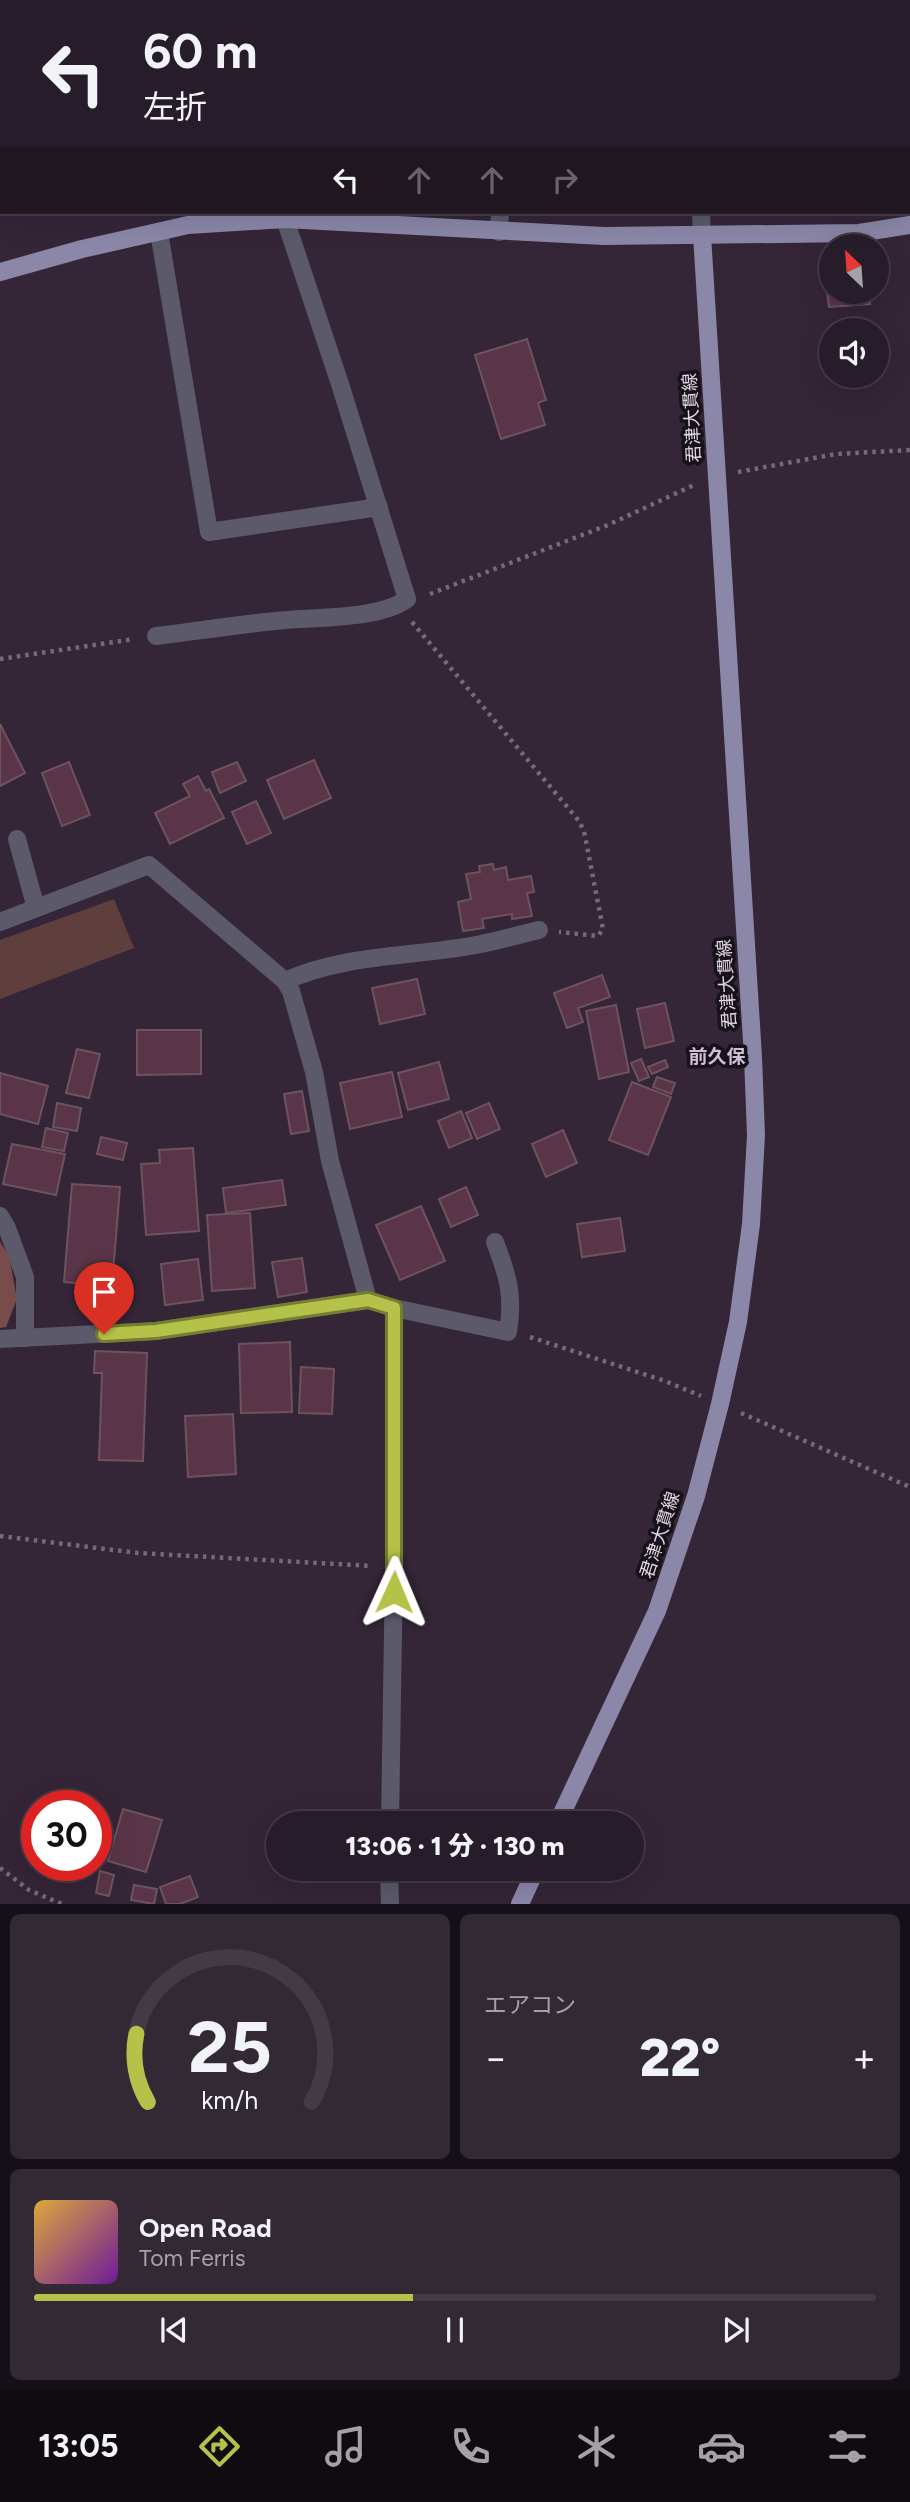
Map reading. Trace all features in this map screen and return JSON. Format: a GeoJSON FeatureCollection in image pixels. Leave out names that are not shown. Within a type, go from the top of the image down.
{"type":"FeatureCollection","features":[{"type":"Feature","properties":{"kind":"main road"},"geometry":{"type":"LineString","coordinates":[[0,272],[82,248],[188,225],[285,219],[604,236],[859,233],[910,225]]}},
{"type":"Feature","properties":{"kind":"main road","name":"君津大貫線"},"geometry":{"type":"LineString","coordinates":[[563,1811],[657,1612],[696,1496],[738,1322],[751,1224],[755,1135],[753,1057],[702,235]]}},
{"type":"Feature","properties":{"kind":"main road"},"geometry":{"type":"LineString","coordinates":[[520,1903],[530,1881]]}},
{"type":"Feature","properties":{"kind":"street"},"geometry":{"type":"LineString","coordinates":[[499,232],[500,214]]}},
{"type":"Feature","properties":{"kind":"street"},"geometry":{"type":"LineString","coordinates":[[701,214],[702,235]]}},
{"type":"Feature","properties":{"kind":"street"},"geometry":{"type":"LineString","coordinates":[[156,636],[367,613],[402,603],[379,507],[285,219]]}},
{"type":"Feature","properties":{"kind":"street"},"geometry":{"type":"LineString","coordinates":[[159,232],[209,533],[379,507]]}},
{"type":"Feature","properties":{"kind":"street"},"geometry":{"type":"LineString","coordinates":[[17,839],[36,908]]}},
{"type":"Feature","properties":{"kind":"street"},"geometry":{"type":"LineString","coordinates":[[0,922],[149,865],[285,981],[291,991],[314,1072],[330,1161],[368,1300]]}},
{"type":"Feature","properties":{"kind":"street"},"geometry":{"type":"LineString","coordinates":[[285,981],[309,970],[336,963],[475,945],[539,930]]}},
{"type":"Feature","properties":{"kind":"street"},"geometry":{"type":"LineString","coordinates":[[0,1216],[25,1278],[25,1338]]}},
{"type":"Feature","properties":{"kind":"street"},"geometry":{"type":"LineString","coordinates":[[0,1339],[156,1331],[368,1300],[508,1332],[512,1313],[510,1282],[495,1242]]}},
{"type":"Feature","properties":{"kind":"street"},"geometry":{"type":"LineString","coordinates":[[390,1811],[394,1308]]}},
{"type":"Feature","properties":{"kind":"street"},"geometry":{"type":"LineString","coordinates":[[389,1881],[390,1903]]}},
{"type":"Feature","properties":{"kind":"path"},"geometry":{"type":"LineString","coordinates":[[539,930],[598,936],[603,929],[579,821],[430,641],[402,603],[438,593],[608,525],[716,475],[836,454],[910,450]]}},
{"type":"Feature","properties":{"kind":"path"},"geometry":{"type":"LineString","coordinates":[[0,659],[156,636]]}},
{"type":"Feature","properties":{"kind":"path"},"geometry":{"type":"LineString","coordinates":[[0,1536],[138,1553],[394,1567]]}},
{"type":"Feature","properties":{"kind":"path"},"geometry":{"type":"LineString","coordinates":[[0,1868],[29,1890],[62,1903]]}},
{"type":"Feature","properties":{"kind":"shaded area"},"geometry":{"type":"Polygon","coordinates":[[[114,899],[134,948],[0,999],[0,940],[114,899]]]}},
{"type":"Feature","properties":{"kind":"shaded area"},"geometry":{"type":"Polygon","coordinates":[[[0,1242],[9,1256],[17,1299],[6,1327],[0,1328],[0,1242]]]}},
{"type":"Feature","properties":{"kind":"building"},"geometry":{"type":"Polygon","coordinates":[[[829,304],[870,304],[829,307],[829,304]]]}},
{"type":"Feature","properties":{"kind":"building"},"geometry":{"type":"Polygon","coordinates":[[[527,339],[546,400],[538,403],[545,425],[501,439],[475,355],[527,339]]]}},
{"type":"Feature","properties":{"kind":"building"},"geometry":{"type":"Polygon","coordinates":[[[0,724],[25,773],[0,786],[0,724]]]}},
{"type":"Feature","properties":{"kind":"building"},"geometry":{"type":"Polygon","coordinates":[[[314,760],[331,798],[284,819],[267,780],[314,760]]]}},
{"type":"Feature","properties":{"kind":"building"},"geometry":{"type":"Polygon","coordinates":[[[69,762],[90,815],[62,826],[42,773],[69,762]]]}},
{"type":"Feature","properties":{"kind":"building"},"geometry":{"type":"Polygon","coordinates":[[[237,762],[246,781],[220,793],[212,772],[237,762]]]}},
{"type":"Feature","properties":{"kind":"building"},"geometry":{"type":"Polygon","coordinates":[[[198,776],[206,791],[209,789],[224,818],[170,844],[155,813],[190,796],[183,784],[198,776]]]}},
{"type":"Feature","properties":{"kind":"building"},"geometry":{"type":"Polygon","coordinates":[[[256,801],[271,833],[247,844],[232,812],[256,801]]]}},
{"type":"Feature","properties":{"kind":"building"},"geometry":{"type":"Polygon","coordinates":[[[493,864],[494,870],[506,867],[508,880],[531,876],[534,892],[527,893],[532,916],[512,919],[512,914],[482,919],[484,928],[463,931],[458,902],[471,899],[466,874],[480,872],[479,866],[493,864]]]}},
{"type":"Feature","properties":{"kind":"building"},"geometry":{"type":"Polygon","coordinates":[[[602,975],[610,997],[578,1008],[583,1022],[567,1028],[554,993],[602,975]]]}},
{"type":"Feature","properties":{"kind":"building"},"geometry":{"type":"Polygon","coordinates":[[[417,979],[425,1014],[380,1024],[372,988],[417,979]]]}},
{"type":"Feature","properties":{"kind":"building"},"geometry":{"type":"Polygon","coordinates":[[[665,1003],[674,1041],[645,1048],[637,1009],[665,1003]]]}},
{"type":"Feature","properties":{"kind":"building"},"geometry":{"type":"Polygon","coordinates":[[[616,1005],[629,1072],[599,1079],[586,1011],[616,1005]]]}},
{"type":"Feature","properties":{"kind":"building"},"geometry":{"type":"Polygon","coordinates":[[[137,1030],[201,1030],[201,1074],[137,1075],[137,1030]]]}},
{"type":"Feature","properties":{"kind":"building"},"geometry":{"type":"Polygon","coordinates":[[[77,1049],[100,1054],[89,1098],[66,1093],[77,1049]]]}},
{"type":"Feature","properties":{"kind":"building"},"geometry":{"type":"Polygon","coordinates":[[[641,1059],[649,1077],[639,1081],[631,1063],[641,1059]]]}},
{"type":"Feature","properties":{"kind":"building"},"geometry":{"type":"Polygon","coordinates":[[[665,1060],[668,1067],[652,1074],[648,1067],[665,1060]]]}},
{"type":"Feature","properties":{"kind":"building"},"geometry":{"type":"Polygon","coordinates":[[[439,1062],[449,1099],[408,1110],[398,1073],[439,1062]]]}},
{"type":"Feature","properties":{"kind":"building"},"geometry":{"type":"Polygon","coordinates":[[[392,1072],[402,1117],[350,1129],[340,1083],[392,1072]]]}},
{"type":"Feature","properties":{"kind":"building"},"geometry":{"type":"Polygon","coordinates":[[[0,1073],[48,1086],[38,1124],[0,1114],[0,1073]]]}},
{"type":"Feature","properties":{"kind":"building"},"geometry":{"type":"Polygon","coordinates":[[[657,1077],[675,1083],[671,1094],[653,1087],[657,1077]]]}},
{"type":"Feature","properties":{"kind":"building"},"geometry":{"type":"Polygon","coordinates":[[[632,1082],[671,1097],[648,1155],[609,1140],[632,1082]]]}},
{"type":"Feature","properties":{"kind":"building"},"geometry":{"type":"Polygon","coordinates":[[[302,1091],[309,1131],[291,1134],[284,1094],[302,1091]]]}},
{"type":"Feature","properties":{"kind":"building"},"geometry":{"type":"Polygon","coordinates":[[[57,1103],[81,1108],[77,1131],[53,1127],[57,1103]]]}},
{"type":"Feature","properties":{"kind":"building"},"geometry":{"type":"Polygon","coordinates":[[[489,1103],[500,1129],[477,1139],[466,1113],[489,1103]]]}},
{"type":"Feature","properties":{"kind":"building"},"geometry":{"type":"Polygon","coordinates":[[[461,1111],[472,1138],[449,1148],[438,1121],[461,1111]]]}},
{"type":"Feature","properties":{"kind":"building"},"geometry":{"type":"Polygon","coordinates":[[[46,1128],[68,1133],[64,1151],[42,1147],[46,1128]]]}},
{"type":"Feature","properties":{"kind":"building"},"geometry":{"type":"Polygon","coordinates":[[[563,1130],[577,1163],[546,1177],[532,1144],[563,1130]]]}},
{"type":"Feature","properties":{"kind":"building"},"geometry":{"type":"Polygon","coordinates":[[[101,1137],[127,1143],[123,1160],[97,1154],[101,1137]]]}},
{"type":"Feature","properties":{"kind":"building"},"geometry":{"type":"Polygon","coordinates":[[[12,1144],[65,1154],[56,1195],[3,1184],[12,1144]]]}},
{"type":"Feature","properties":{"kind":"building"},"geometry":{"type":"Polygon","coordinates":[[[193,1148],[199,1231],[146,1235],[141,1164],[160,1163],[159,1150],[193,1148]]]}},
{"type":"Feature","properties":{"kind":"building"},"geometry":{"type":"Polygon","coordinates":[[[282,1180],[286,1205],[226,1213],[223,1188],[282,1180]]]}},
{"type":"Feature","properties":{"kind":"building"},"geometry":{"type":"Polygon","coordinates":[[[72,1184],[120,1187],[112,1286],[64,1282],[72,1184]]]}},
{"type":"Feature","properties":{"kind":"building"},"geometry":{"type":"Polygon","coordinates":[[[466,1187],[478,1215],[451,1227],[439,1199],[466,1187]]]}},
{"type":"Feature","properties":{"kind":"building"},"geometry":{"type":"Polygon","coordinates":[[[421,1206],[445,1261],[400,1280],[376,1225],[421,1206]]]}},
{"type":"Feature","properties":{"kind":"building"},"geometry":{"type":"Polygon","coordinates":[[[250,1213],[255,1288],[212,1291],[207,1215],[250,1213]]]}},
{"type":"Feature","properties":{"kind":"building"},"geometry":{"type":"Polygon","coordinates":[[[620,1218],[625,1251],[582,1257],[577,1224],[620,1218]]]}},
{"type":"Feature","properties":{"kind":"building"},"geometry":{"type":"Polygon","coordinates":[[[302,1258],[307,1292],[278,1297],[272,1262],[302,1258]]]}},
{"type":"Feature","properties":{"kind":"building"},"geometry":{"type":"Polygon","coordinates":[[[198,1259],[203,1300],[165,1305],[161,1264],[198,1259]]]}},
{"type":"Feature","properties":{"kind":"building"},"geometry":{"type":"Polygon","coordinates":[[[290,1342],[292,1412],[241,1413],[239,1344],[290,1342]]]}},
{"type":"Feature","properties":{"kind":"building"},"geometry":{"type":"Polygon","coordinates":[[[95,1351],[147,1353],[143,1461],[99,1460],[102,1373],[94,1373],[95,1351]]]}},
{"type":"Feature","properties":{"kind":"building"},"geometry":{"type":"Polygon","coordinates":[[[301,1367],[334,1369],[332,1414],[299,1413],[301,1367]]]}},
{"type":"Feature","properties":{"kind":"building"},"geometry":{"type":"Polygon","coordinates":[[[233,1414],[236,1474],[188,1477],[185,1416],[233,1414]]]}},
{"type":"Feature","properties":{"kind":"building"},"geometry":{"type":"Polygon","coordinates":[[[123,1809],[162,1820],[146,1872],[112,1862],[112,1847],[123,1809]]]}},
{"type":"Feature","properties":{"kind":"building"},"geometry":{"type":"Polygon","coordinates":[[[114,1875],[109,1896],[96,1893],[98,1881],[112,1881],[114,1875]]]}},
{"type":"Feature","properties":{"kind":"building"},"geometry":{"type":"Polygon","coordinates":[[[190,1876],[198,1897],[180,1904],[166,1904],[160,1887],[190,1876]]]}},
{"type":"Feature","properties":{"kind":"building"},"geometry":{"type":"Polygon","coordinates":[[[134,1885],[157,1889],[154,1904],[131,1900],[134,1885]]]}},
{"type":"Feature","properties":{"kind":"district","name":"前久保"},"geometry":{"type":"Point","coordinates":[717,1056]}},
{"type":"Feature","properties":{"kind":"route"},"geometry":{"type":"LineString","coordinates":[[104,1334],[156,1331],[368,1300],[394,1308],[394,1592]]}}]}
